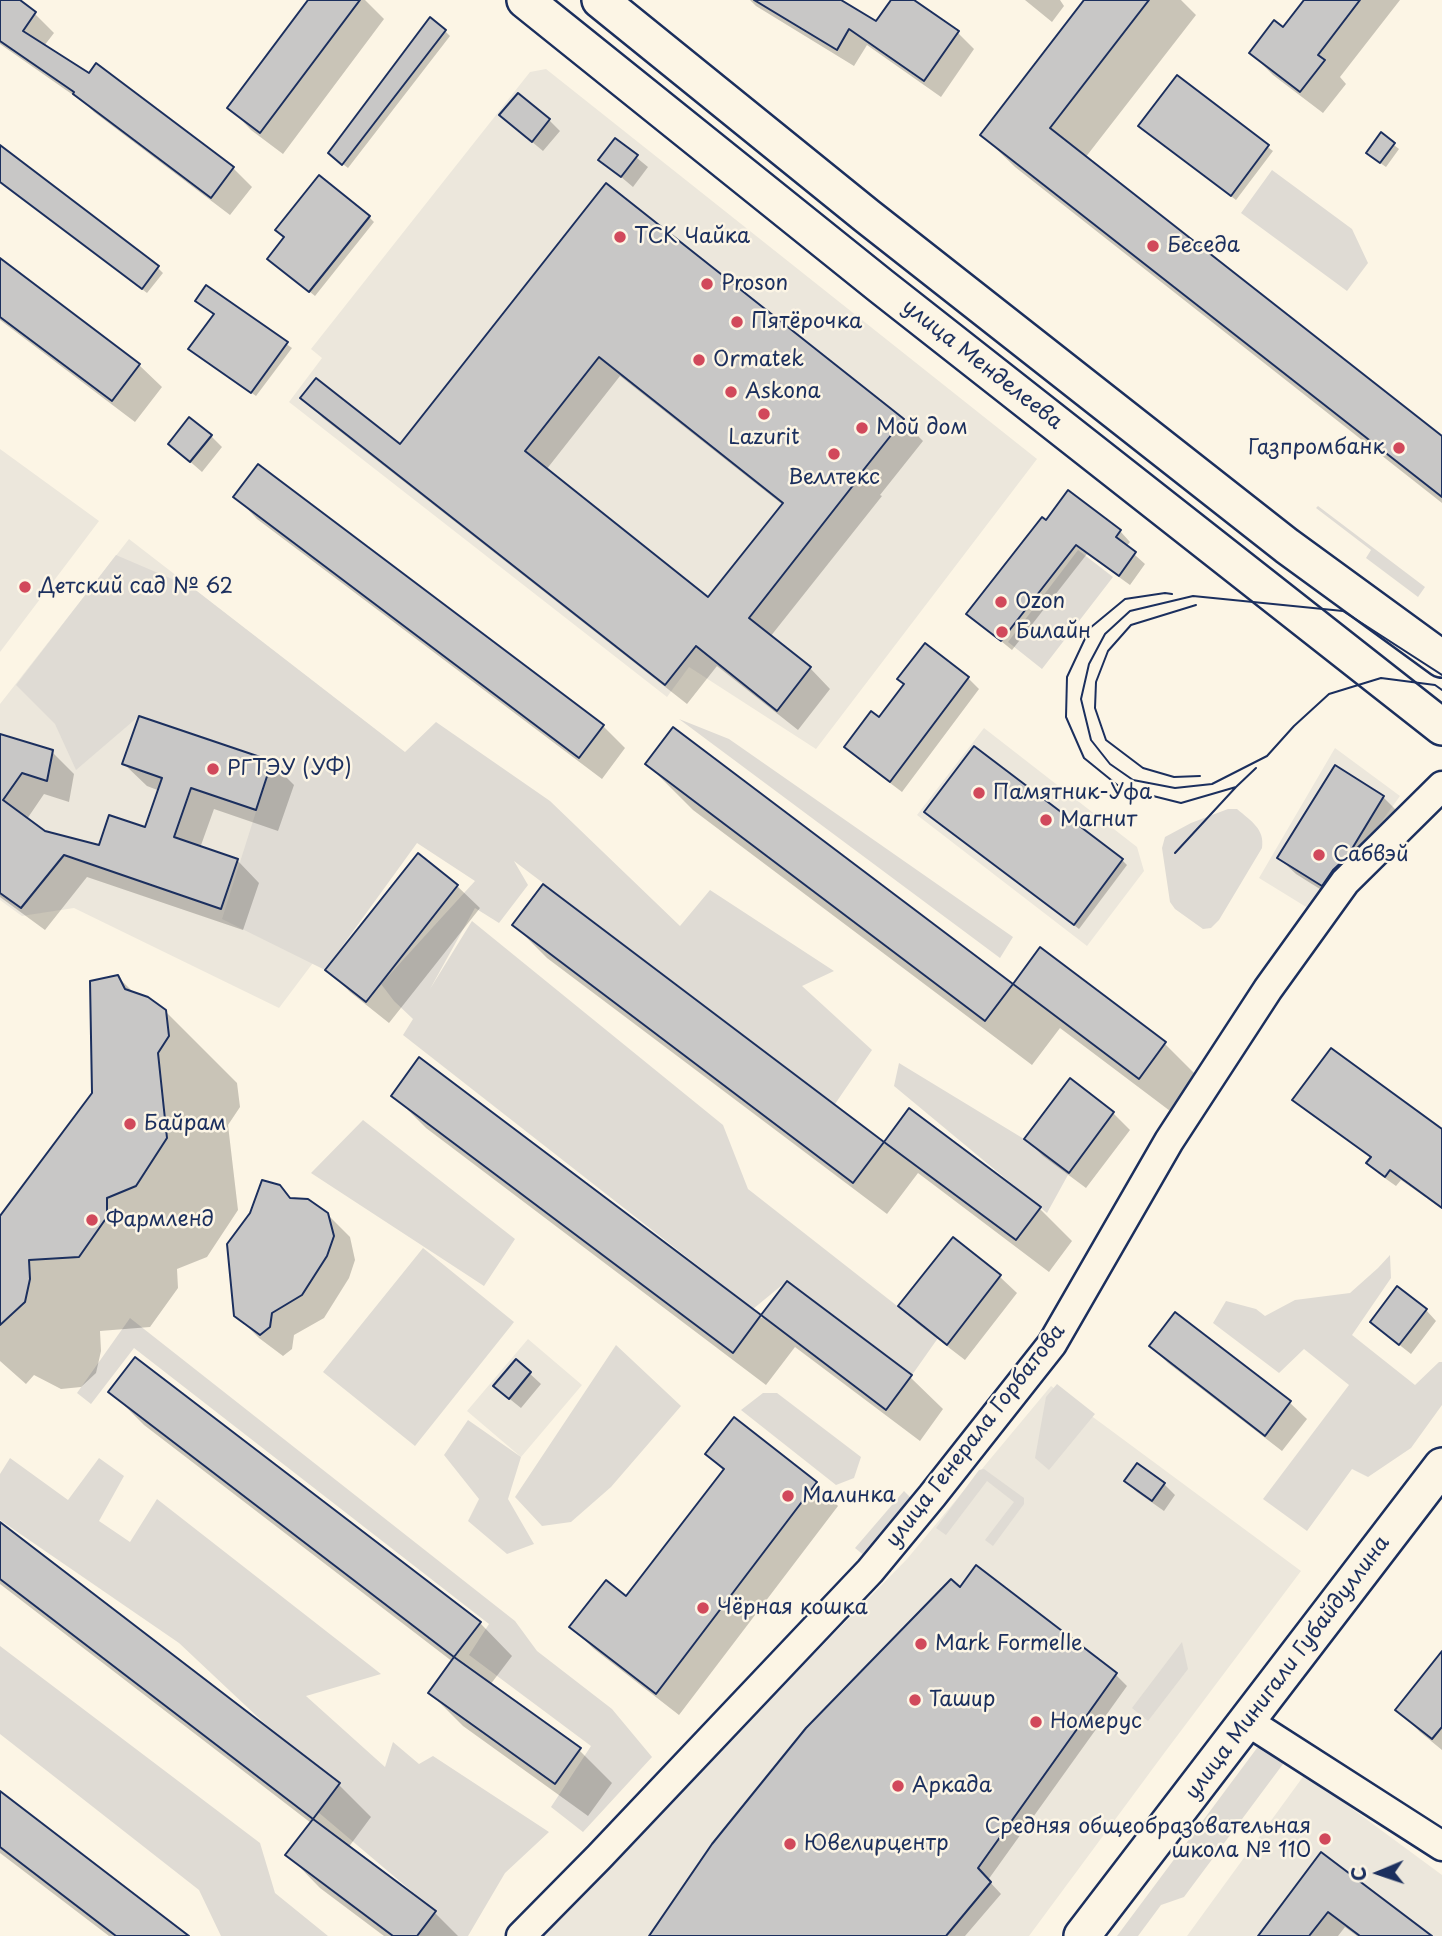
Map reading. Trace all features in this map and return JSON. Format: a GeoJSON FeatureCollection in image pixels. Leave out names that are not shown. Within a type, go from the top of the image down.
{"type":"FeatureCollection","features":[{"type":"Feature","properties":{"kind":"main road","name":"улица Менделеева"},"geometry":{"type":"LineString","coordinates":[[525,0],[891,294],[1442,727]]}},
{"type":"Feature","properties":{"kind":"main road"},"geometry":{"type":"LineString","coordinates":[[600,0],[867,216],[1266,529],[1442,659]]}},
{"type":"Feature","properties":{"kind":"main road","name":"улица Минигали Губайдуллина"},"geometry":{"type":"LineString","coordinates":[[1082,1936],[1442,1466]]}},
{"type":"Feature","properties":{"kind":"street","name":"улица Генерала Горбатова"},"geometry":{"type":"LineString","coordinates":[[521,1936],[870,1571],[932,1496],[1052,1344],[1169,1141],[1268,989],[1345,882],[1442,786]]}},
{"type":"Feature","properties":{"kind":"street"},"geometry":{"type":"LineString","coordinates":[[1247,1721],[1442,1846]]}},
{"type":"Feature","properties":{"kind":"shaded area"},"geometry":{"type":"Polygon","coordinates":[[[546,69],[1037,459],[816,749],[689,667],[667,697],[289,402],[322,358],[311,349],[530,72],[546,69]]]}},
{"type":"Feature","properties":{"kind":"shaded area"},"geometry":{"type":"Polygon","coordinates":[[[1272,170],[1352,229],[1368,263],[1347,291],[1241,213],[1272,170]]]}},
{"type":"Feature","properties":{"kind":"shaded area","name":"Детский сад № 62"},"geometry":{"type":"Polygon","coordinates":[[[0,449],[99,521],[0,652],[0,449]]]}},
{"type":"Feature","properties":{"kind":"shaded area"},"geometry":{"type":"Polygon","coordinates":[[[1318,506],[1425,587],[1418,597],[1366,558],[1371,550],[1316,508],[1318,506]]]}},
{"type":"Feature","properties":{"kind":"shaded area","name":"РГТЭУ (УФ)"},"geometry":{"type":"Polygon","coordinates":[[[129,539],[447,785],[279,1008],[74,908],[22,916],[0,900],[0,704],[129,539]]]}},
{"type":"Feature","properties":{"kind":"shaded area"},"geometry":{"type":"Polygon","coordinates":[[[1078,550],[1113,577],[1042,669],[1008,642],[1078,550]]]}},
{"type":"Feature","properties":{"kind":"shaded area"},"geometry":{"type":"Polygon","coordinates":[[[116,555],[193,588],[405,752],[436,722],[550,801],[680,926],[710,890],[834,971],[802,986],[872,1050],[835,1104],[514,861],[528,885],[499,923],[475,908],[430,989],[472,921],[723,1125],[748,1189],[938,1338],[912,1375],[787,1281],[753,1309],[403,1035],[413,1019],[381,984],[475,881],[417,843],[325,970],[222,919],[272,761],[139,716],[76,770],[55,724],[16,685],[116,555]]]}},
{"type":"Feature","properties":{"kind":"shaded area"},"geometry":{"type":"Polygon","coordinates":[[[679,719],[729,739],[1013,937],[1000,958],[679,719]]]}},
{"type":"Feature","properties":{"kind":"shaded area"},"geometry":{"type":"Polygon","coordinates":[[[984,728],[1137,847],[1144,871],[1087,946],[917,815],[984,728]]]}},
{"type":"Feature","properties":{"kind":"shaded area"},"geometry":{"type":"Polygon","coordinates":[[[1335,748],[1400,796],[1316,913],[1259,878],[1335,748]]]}},
{"type":"Feature","properties":{"kind":"shaded area"},"geometry":{"type":"Polygon","coordinates":[[[1228,809],[1237,809],[1256,826],[1261,836],[1262,848],[1219,920],[1211,928],[1203,929],[1175,909],[1170,902],[1162,848],[1165,837],[1191,823],[1228,809]]]}},
{"type":"Feature","properties":{"kind":"shaded area"},"geometry":{"type":"Polygon","coordinates":[[[899,1063],[1024,1139],[1069,1173],[1047,1213],[894,1086],[899,1063]]]}},
{"type":"Feature","properties":{"kind":"shaded area"},"geometry":{"type":"Polygon","coordinates":[[[363,1120],[515,1239],[484,1286],[311,1173],[363,1120]]]}},
{"type":"Feature","properties":{"kind":"shaded area"},"geometry":{"type":"Polygon","coordinates":[[[423,1248],[514,1322],[415,1446],[323,1372],[423,1248]]]}},
{"type":"Feature","properties":{"kind":"shaded area"},"geometry":{"type":"Polygon","coordinates":[[[1390,1255],[1391,1278],[1352,1335],[1415,1385],[1442,1362],[1442,1405],[1411,1448],[1368,1477],[1352,1469],[1307,1531],[1263,1499],[1349,1385],[1304,1349],[1279,1373],[1213,1323],[1226,1301],[1256,1309],[1265,1316],[1295,1300],[1350,1293],[1390,1255]]]}},
{"type":"Feature","properties":{"kind":"shaded area"},"geometry":{"type":"Polygon","coordinates":[[[130,1318],[515,1621],[537,1651],[612,1709],[652,1757],[583,1832],[551,1807],[591,1746],[469,1655],[489,1624],[134,1348],[91,1404],[77,1393],[130,1318]]]}},
{"type":"Feature","properties":{"kind":"shaded area"},"geometry":{"type":"Polygon","coordinates":[[[528,1339],[582,1385],[521,1457],[467,1411],[528,1339]]]}},
{"type":"Feature","properties":{"kind":"shaded area"},"geometry":{"type":"Polygon","coordinates":[[[616,1345],[681,1406],[611,1487],[571,1522],[542,1526],[515,1497],[616,1345]]]}},
{"type":"Feature","properties":{"kind":"shaded area"},"geometry":{"type":"Polygon","coordinates":[[[1057,1384],[1095,1414],[1049,1470],[1035,1458],[1046,1397],[1057,1384]]]}},
{"type":"Feature","properties":{"kind":"shaded area"},"geometry":{"type":"Polygon","coordinates":[[[1051,1386],[1301,1571],[1029,1936],[539,1936],[907,1559],[1051,1386]]]}},
{"type":"Feature","properties":{"kind":"shaded area"},"geometry":{"type":"Polygon","coordinates":[[[763,1393],[777,1393],[861,1457],[854,1478],[836,1485],[741,1410],[763,1393]]]}},
{"type":"Feature","properties":{"kind":"shaded area"},"geometry":{"type":"Polygon","coordinates":[[[468,1420],[521,1457],[508,1499],[534,1544],[507,1554],[468,1521],[479,1499],[444,1455],[468,1420]]]}},
{"type":"Feature","properties":{"kind":"shaded area"},"geometry":{"type":"Polygon","coordinates":[[[10,1458],[68,1500],[99,1458],[124,1476],[99,1521],[130,1542],[157,1499],[381,1674],[306,1696],[385,1767],[393,1742],[419,1764],[433,1756],[549,1832],[505,1873],[468,1936],[417,1936],[435,1911],[318,1812],[280,1738],[179,1643],[0,1520],[0,1474],[10,1458]]]}},
{"type":"Feature","properties":{"kind":"shaded area"},"geometry":{"type":"Polygon","coordinates":[[[984,1469],[1024,1498],[1024,1504],[993,1546],[985,1540],[1014,1502],[987,1481],[946,1535],[936,1528],[979,1470],[984,1469]]]}},
{"type":"Feature","properties":{"kind":"shaded area"},"geometry":{"type":"Polygon","coordinates":[[[904,1491],[914,1501],[866,1557],[855,1548],[904,1491]]]}},
{"type":"Feature","properties":{"kind":"shaded area"},"geometry":{"type":"Polygon","coordinates":[[[1182,1642],[1188,1669],[1148,1721],[1132,1708],[1182,1642]]]}},
{"type":"Feature","properties":{"kind":"shaded area"},"geometry":{"type":"Polygon","coordinates":[[[0,1646],[260,1843],[275,1893],[328,1936],[221,1936],[199,1890],[0,1734],[0,1646]]]}},
{"type":"Feature","properties":{"kind":"shaded area"},"geometry":{"type":"Polygon","coordinates":[[[1269,1747],[1286,1760],[1184,1897],[1161,1905],[1138,1936],[1117,1936],[1257,1748],[1269,1747]]]}},
{"type":"Feature","properties":{"kind":"shaded area","name":"Средняя общеобразовательная школа № 110"},"geometry":{"type":"Polygon","coordinates":[[[1305,1774],[1442,1875],[1442,1936],[1187,1936],[1305,1774]]]}},
{"type":"Feature","properties":{"kind":"building"},"geometry":{"type":"Polygon","coordinates":[[[0,0],[20,0],[36,12],[23,31],[89,73],[96,63],[234,167],[211,198],[73,94],[74,92],[0,41],[0,0]]]}},
{"type":"Feature","properties":{"kind":"building"},"geometry":{"type":"Polygon","coordinates":[[[308,0],[360,0],[260,133],[227,108],[308,0]]]}},
{"type":"Feature","properties":{"kind":"building"},"geometry":{"type":"Polygon","coordinates":[[[754,0],[841,0],[876,21],[891,0],[914,0],[959,31],[924,81],[849,29],[837,50],[754,0]]]}},
{"type":"Feature","properties":{"kind":"building"},"geometry":{"type":"Polygon","coordinates":[[[1084,0],[1149,0],[1050,128],[1442,436],[1442,497],[980,135],[1084,0]]]}},
{"type":"Feature","properties":{"kind":"building"},"geometry":{"type":"Polygon","coordinates":[[[1304,0],[1360,0],[1318,55],[1325,60],[1300,92],[1249,53],[1274,20],[1283,27],[1304,0]]]}},
{"type":"Feature","properties":{"kind":"building"},"geometry":{"type":"Polygon","coordinates":[[[430,17],[446,30],[342,165],[328,153],[430,17]]]}},
{"type":"Feature","properties":{"kind":"building"},"geometry":{"type":"Polygon","coordinates":[[[1177,75],[1269,145],[1231,196],[1138,126],[1177,75]]]}},
{"type":"Feature","properties":{"kind":"building"},"geometry":{"type":"Polygon","coordinates":[[[518,93],[550,119],[532,142],[499,115],[518,93]]]}},
{"type":"Feature","properties":{"kind":"building"},"geometry":{"type":"Polygon","coordinates":[[[1381,132],[1395,143],[1380,163],[1366,153],[1381,132]]]}},
{"type":"Feature","properties":{"kind":"building"},"geometry":{"type":"Polygon","coordinates":[[[615,138],[638,155],[621,177],[598,160],[615,138]]]}},
{"type":"Feature","properties":{"kind":"building"},"geometry":{"type":"Polygon","coordinates":[[[0,145],[159,266],[142,289],[0,182],[0,145]]]}},
{"type":"Feature","properties":{"kind":"building"},"geometry":{"type":"Polygon","coordinates":[[[319,175],[370,216],[309,292],[267,259],[284,237],[275,230],[319,175]]]}},
{"type":"Feature","properties":{"kind":"building"},"geometry":{"type":"Polygon","coordinates":[[[606,183],[904,419],[749,618],[811,667],[777,711],[696,646],[665,685],[300,398],[316,378],[400,444],[606,183]],[[599,357],[525,451],[708,597],[783,503],[599,357]]]}},
{"type":"Feature","properties":{"kind":"building"},"geometry":{"type":"Polygon","coordinates":[[[0,258],[140,364],[112,401],[0,317],[0,258]]]}},
{"type":"Feature","properties":{"kind":"building"},"geometry":{"type":"Polygon","coordinates":[[[206,285],[288,342],[251,393],[188,349],[214,314],[195,301],[206,285]]]}},
{"type":"Feature","properties":{"kind":"building"},"geometry":{"type":"Polygon","coordinates":[[[189,417],[212,435],[190,462],[168,444],[189,417]]]}},
{"type":"Feature","properties":{"kind":"building"},"geometry":{"type":"Polygon","coordinates":[[[258,464],[604,725],[579,758],[233,497],[258,464]]]}},
{"type":"Feature","properties":{"kind":"building"},"geometry":{"type":"Polygon","coordinates":[[[1068,490],[1121,530],[1116,537],[1136,552],[1119,576],[1076,545],[1001,641],[966,614],[1042,517],[1046,520],[1068,490]]]}},
{"type":"Feature","properties":{"kind":"building"},"geometry":{"type":"Polygon","coordinates":[[[925,643],[969,677],[890,782],[844,747],[871,711],[879,717],[904,684],[897,679],[925,643]]]}},
{"type":"Feature","properties":{"kind":"building"},"geometry":{"type":"Polygon","coordinates":[[[139,716],[272,761],[256,810],[191,788],[174,837],[238,859],[221,909],[64,855],[21,908],[0,893],[0,734],[53,750],[47,781],[22,773],[3,800],[45,831],[99,845],[109,815],[145,827],[162,778],[122,764],[139,716]]]}},
{"type":"Feature","properties":{"kind":"building"},"geometry":{"type":"Polygon","coordinates":[[[673,727],[1013,984],[985,1021],[645,764],[673,727]]]}},
{"type":"Feature","properties":{"kind":"building"},"geometry":{"type":"Polygon","coordinates":[[[974,746],[1123,859],[1074,925],[924,812],[974,746]]]}},
{"type":"Feature","properties":{"kind":"building"},"geometry":{"type":"Polygon","coordinates":[[[1335,765],[1384,796],[1347,857],[1333,870],[1322,886],[1277,858],[1335,765]]]}},
{"type":"Feature","properties":{"kind":"building"},"geometry":{"type":"Polygon","coordinates":[[[418,853],[458,885],[366,1002],[325,970],[418,853]]]}},
{"type":"Feature","properties":{"kind":"building"},"geometry":{"type":"Polygon","coordinates":[[[543,884],[884,1142],[853,1183],[512,925],[543,884]]]}},
{"type":"Feature","properties":{"kind":"building"},"geometry":{"type":"Polygon","coordinates":[[[1040,947],[1166,1042],[1139,1079],[1013,984],[1040,947]]]}},
{"type":"Feature","properties":{"kind":"building"},"geometry":{"type":"Polygon","coordinates":[[[118,975],[125,989],[148,997],[166,1010],[169,1036],[158,1053],[167,1138],[136,1186],[107,1198],[107,1217],[79,1257],[29,1260],[30,1279],[25,1302],[0,1325],[0,1216],[92,1093],[90,981],[118,975]]]}},
{"type":"Feature","properties":{"kind":"building"},"geometry":{"type":"Polygon","coordinates":[[[1331,1048],[1442,1129],[1442,1208],[1390,1170],[1385,1177],[1366,1163],[1371,1157],[1292,1100],[1331,1048]]]}},
{"type":"Feature","properties":{"kind":"building"},"geometry":{"type":"Polygon","coordinates":[[[419,1057],[761,1315],[733,1353],[391,1096],[419,1057]]]}},
{"type":"Feature","properties":{"kind":"building"},"geometry":{"type":"Polygon","coordinates":[[[1070,1078],[1114,1112],[1069,1173],[1024,1139],[1070,1078]]]}},
{"type":"Feature","properties":{"kind":"building"},"geometry":{"type":"Polygon","coordinates":[[[909,1108],[1041,1207],[1016,1240],[884,1142],[909,1108]]]}},
{"type":"Feature","properties":{"kind":"building"},"geometry":{"type":"Polygon","coordinates":[[[262,1180],[280,1185],[290,1198],[308,1199],[328,1213],[334,1236],[327,1256],[302,1295],[272,1313],[270,1327],[260,1335],[234,1316],[227,1244],[250,1213],[262,1180]]]}},
{"type":"Feature","properties":{"kind":"building"},"geometry":{"type":"Polygon","coordinates":[[[953,1237],[1001,1275],[947,1345],[898,1306],[953,1237]]]}},
{"type":"Feature","properties":{"kind":"building"},"geometry":{"type":"Polygon","coordinates":[[[787,1281],[912,1375],[886,1410],[761,1315],[787,1281]]]}},
{"type":"Feature","properties":{"kind":"building"},"geometry":{"type":"Polygon","coordinates":[[[1397,1286],[1427,1309],[1399,1345],[1370,1322],[1397,1286]]]}},
{"type":"Feature","properties":{"kind":"building"},"geometry":{"type":"Polygon","coordinates":[[[1175,1312],[1291,1401],[1265,1436],[1149,1346],[1175,1312]]]}},
{"type":"Feature","properties":{"kind":"building"},"geometry":{"type":"Polygon","coordinates":[[[135,1357],[481,1622],[454,1657],[108,1392],[135,1357]]]}},
{"type":"Feature","properties":{"kind":"building"},"geometry":{"type":"Polygon","coordinates":[[[516,1359],[531,1372],[509,1399],[493,1386],[516,1359]]]}},
{"type":"Feature","properties":{"kind":"building"},"geometry":{"type":"Polygon","coordinates":[[[734,1417],[817,1482],[656,1694],[569,1627],[606,1580],[626,1596],[724,1469],[705,1454],[734,1417]]]}},
{"type":"Feature","properties":{"kind":"building"},"geometry":{"type":"Polygon","coordinates":[[[1137,1463],[1165,1483],[1152,1501],[1124,1481],[1137,1463]]]}},
{"type":"Feature","properties":{"kind":"building"},"geometry":{"type":"Polygon","coordinates":[[[0,1522],[340,1783],[313,1819],[0,1579],[0,1522]]]}},
{"type":"Feature","properties":{"kind":"building","name":"Аркада"},"geometry":{"type":"Polygon","coordinates":[[[976,1565],[1117,1673],[978,1868],[991,1882],[946,1936],[649,1936],[712,1844],[806,1728],[951,1579],[960,1587],[976,1565]]]}},
{"type":"Feature","properties":{"kind":"building"},"geometry":{"type":"Polygon","coordinates":[[[1442,1651],[1442,1727],[1432,1739],[1395,1710],[1442,1651]]]}},
{"type":"Feature","properties":{"kind":"building"},"geometry":{"type":"Polygon","coordinates":[[[454,1657],[581,1748],[555,1784],[428,1693],[454,1657]]]}},
{"type":"Feature","properties":{"kind":"building"},"geometry":{"type":"Polygon","coordinates":[[[0,1791],[189,1936],[116,1936],[0,1847],[0,1791]]]}},
{"type":"Feature","properties":{"kind":"building"},"geometry":{"type":"Polygon","coordinates":[[[313,1819],[436,1911],[417,1936],[393,1936],[285,1855],[313,1819]]]}},
{"type":"Feature","properties":{"kind":"building"},"geometry":{"type":"Polygon","coordinates":[[[1321,1852],[1432,1936],[1360,1936],[1328,1912],[1309,1936],[1258,1936],[1321,1852]]]}},
{"type":"Feature","properties":{"kind":"tram line"},"geometry":{"type":"LineString","coordinates":[[1172,594],[1125,599],[1090,628],[1067,677],[1066,717],[1084,758],[1121,788],[1181,803],[1236,787],[1256,768]]}},
{"type":"Feature","properties":{"kind":"tram line"},"geometry":{"type":"LineString","coordinates":[[1442,675],[1343,611],[1193,596],[1130,611],[1105,634],[1089,664],[1081,699],[1091,740],[1110,764],[1133,780],[1175,788],[1212,784],[1267,756],[1294,726],[1329,694],[1381,678],[1435,685],[1442,690]]}},
{"type":"Feature","properties":{"kind":"tram line"},"geometry":{"type":"LineString","coordinates":[[1196,605],[1131,625],[1108,651],[1096,682],[1095,708],[1106,740],[1143,768],[1174,777],[1200,776]]}},
{"type":"Feature","properties":{"kind":"tram line"},"geometry":{"type":"LineString","coordinates":[[1175,853],[1236,787]]}},
{"type":"Feature","properties":{"kind":"place","name":"ТСК Чайка"},"geometry":{"type":"Point","coordinates":[620,237]}},
{"type":"Feature","properties":{"kind":"place","name":"Беседа"},"geometry":{"type":"Point","coordinates":[1153,246]}},
{"type":"Feature","properties":{"kind":"place","name":"Proson"},"geometry":{"type":"Point","coordinates":[707,284]}},
{"type":"Feature","properties":{"kind":"place","name":"Пятёрочка"},"geometry":{"type":"Point","coordinates":[737,322]}},
{"type":"Feature","properties":{"kind":"place","name":"Ormatek"},"geometry":{"type":"Point","coordinates":[699,360]}},
{"type":"Feature","properties":{"kind":"place","name":"Askona"},"geometry":{"type":"Point","coordinates":[731,392]}},
{"type":"Feature","properties":{"kind":"place","name":"Lazurit"},"geometry":{"type":"Point","coordinates":[764,414]}},
{"type":"Feature","properties":{"kind":"place","name":"Мой дом"},"geometry":{"type":"Point","coordinates":[862,428]}},
{"type":"Feature","properties":{"kind":"place","name":"Газпромбанк"},"geometry":{"type":"Point","coordinates":[1399,448]}},
{"type":"Feature","properties":{"kind":"place","name":"Веллтекс"},"geometry":{"type":"Point","coordinates":[834,454]}},
{"type":"Feature","properties":{"kind":"place","name":"Детский сад № 62"},"geometry":{"type":"Point","coordinates":[25,587]}},
{"type":"Feature","properties":{"kind":"place","name":"Ozon"},"geometry":{"type":"Point","coordinates":[1001,602]}},
{"type":"Feature","properties":{"kind":"place","name":"Билайн"},"geometry":{"type":"Point","coordinates":[1002,632]}},
{"type":"Feature","properties":{"kind":"place","name":"РГТЭУ (УФ)"},"geometry":{"type":"Point","coordinates":[213,769]}},
{"type":"Feature","properties":{"kind":"place","name":"Памятник-Уфа"},"geometry":{"type":"Point","coordinates":[979,793]}},
{"type":"Feature","properties":{"kind":"place","name":"Магнит"},"geometry":{"type":"Point","coordinates":[1046,820]}},
{"type":"Feature","properties":{"kind":"place","name":"Сабвэй"},"geometry":{"type":"Point","coordinates":[1319,855]}},
{"type":"Feature","properties":{"kind":"place","name":"Байрам"},"geometry":{"type":"Point","coordinates":[130,1124]}},
{"type":"Feature","properties":{"kind":"place","name":"Фармленд"},"geometry":{"type":"Point","coordinates":[92,1220]}},
{"type":"Feature","properties":{"kind":"place","name":"Малинка"},"geometry":{"type":"Point","coordinates":[788,1496]}},
{"type":"Feature","properties":{"kind":"place","name":"Чёрная кошка"},"geometry":{"type":"Point","coordinates":[703,1608]}},
{"type":"Feature","properties":{"kind":"place","name":"Mark Formelle"},"geometry":{"type":"Point","coordinates":[921,1644]}},
{"type":"Feature","properties":{"kind":"place","name":"Ташир"},"geometry":{"type":"Point","coordinates":[915,1700]}},
{"type":"Feature","properties":{"kind":"place","name":"Номерус"},"geometry":{"type":"Point","coordinates":[1036,1722]}},
{"type":"Feature","properties":{"kind":"place","name":"Аркада"},"geometry":{"type":"Point","coordinates":[898,1786]}},
{"type":"Feature","properties":{"kind":"place","name":"Средняя общеобразовательная школа № 110"},"geometry":{"type":"Point","coordinates":[1325,1839]}},
{"type":"Feature","properties":{"kind":"place","name":"Ювелирцентр"},"geometry":{"type":"Point","coordinates":[790,1844]}}]}
